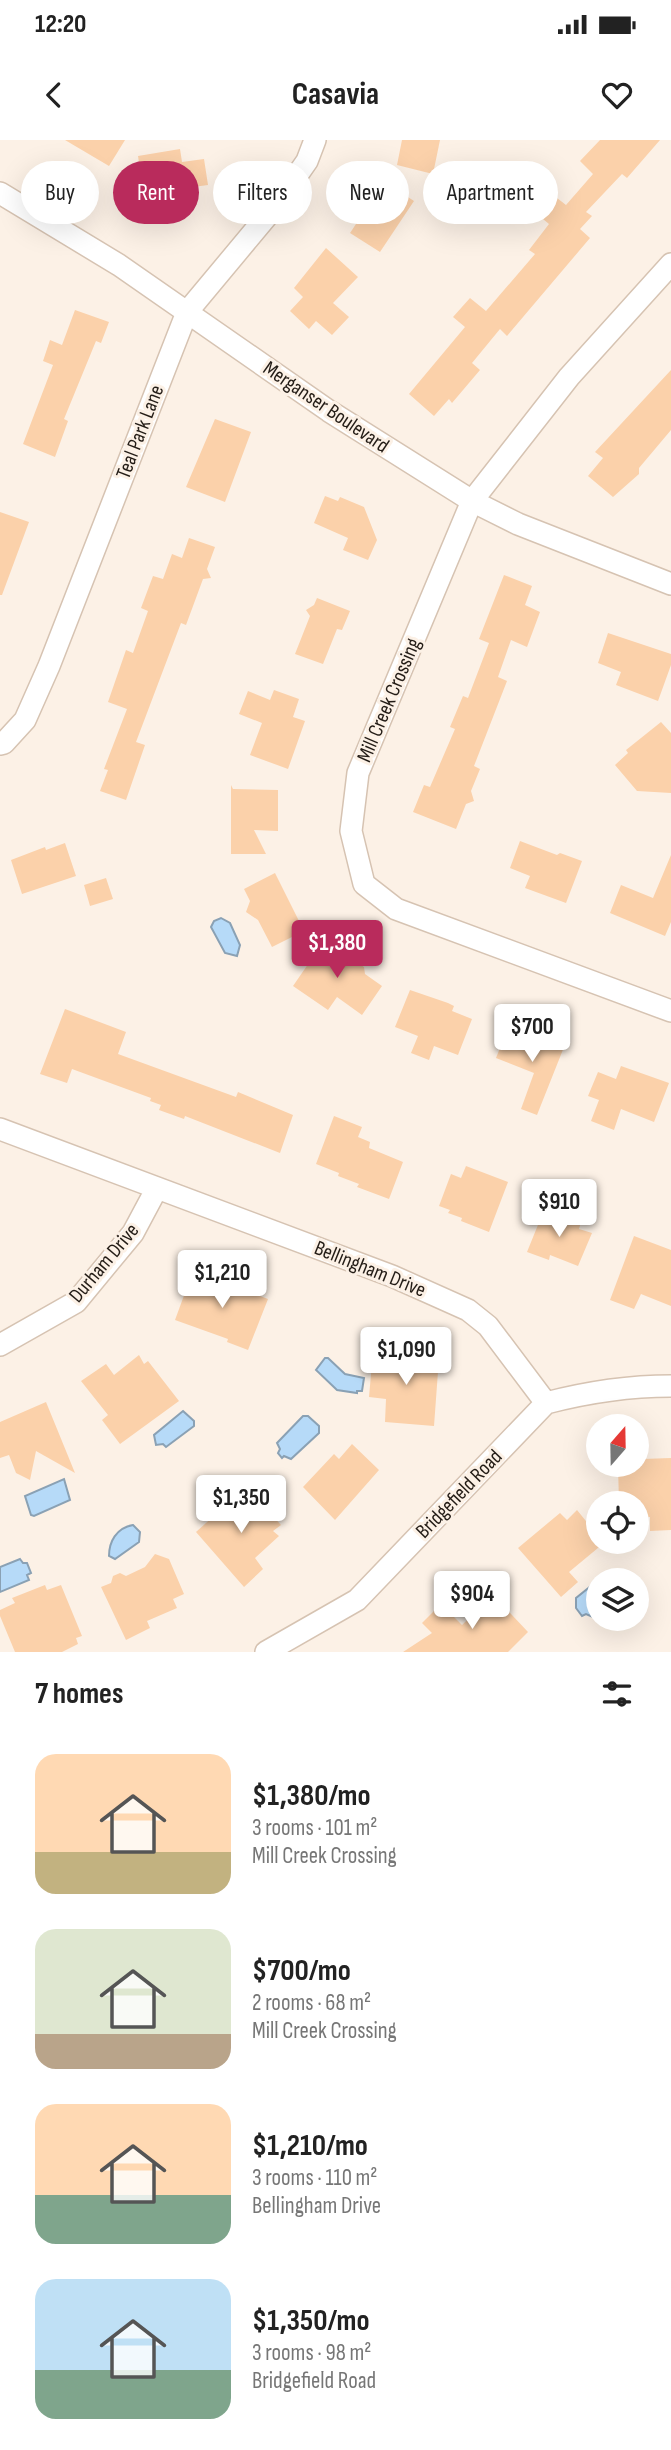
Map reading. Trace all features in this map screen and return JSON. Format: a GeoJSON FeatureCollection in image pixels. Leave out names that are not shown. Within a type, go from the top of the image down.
{"type":"FeatureCollection","features":[{"type":"Feature","properties":{"kind":"street","name":"Teal Park Lane"},"geometry":{"type":"LineString","coordinates":[[0,744],[25,720],[49,666],[187,312],[277,204],[307,161],[316,140]]}},
{"type":"Feature","properties":{"kind":"street","name":"Merganser Boulevard"},"geometry":{"type":"LineString","coordinates":[[0,193],[119,265],[329,411],[472,501],[517,524],[671,583]]}},
{"type":"Feature","properties":{"kind":"street","name":"Mill Creek Crossing"},"geometry":{"type":"LineString","coordinates":[[671,264],[569,377],[472,501],[358,773],[351,831],[364,884],[396,909],[671,1011]]}},
{"type":"Feature","properties":{"kind":"street","name":"Bellingham Drive"},"geometry":{"type":"LineString","coordinates":[[0,1129],[392,1276],[468,1310],[497,1336],[546,1403]]}},
{"type":"Feature","properties":{"kind":"street","name":"Durham Drive"},"geometry":{"type":"LineString","coordinates":[[0,1345],[76,1301],[133,1233],[157,1188]]}},
{"type":"Feature","properties":{"kind":"street"},"geometry":{"type":"LineString","coordinates":[[546,1403],[587,1392],[633,1386],[671,1386]]}},
{"type":"Feature","properties":{"kind":"street","name":"Bridgefield Road"},"geometry":{"type":"LineString","coordinates":[[266,1652],[357,1600],[546,1403]]}},
{"type":"Feature","properties":{"kind":"water"},"geometry":{"type":"Polygon","coordinates":[[[221,918],[230,923],[240,945],[237,956],[225,953],[211,927],[214,921],[221,918]]]}},
{"type":"Feature","properties":{"kind":"water"},"geometry":{"type":"Polygon","coordinates":[[[325,1358],[345,1374],[364,1378],[362,1391],[357,1393],[337,1390],[316,1370],[325,1358]]]}},
{"type":"Feature","properties":{"kind":"water"},"geometry":{"type":"Polygon","coordinates":[[[183,1411],[194,1421],[194,1426],[166,1447],[163,1444],[156,1445],[154,1435],[183,1411]]]}},
{"type":"Feature","properties":{"kind":"water"},"geometry":{"type":"Polygon","coordinates":[[[303,1416],[308,1416],[319,1426],[319,1433],[291,1459],[284,1456],[282,1458],[278,1453],[280,1449],[277,1443],[303,1416]]]}},
{"type":"Feature","properties":{"kind":"water"},"geometry":{"type":"Polygon","coordinates":[[[64,1479],[70,1500],[31,1515],[25,1496],[64,1479]]]}},
{"type":"Feature","properties":{"kind":"water"},"geometry":{"type":"Polygon","coordinates":[[[133,1525],[140,1532],[139,1542],[115,1559],[109,1556],[115,1536],[122,1529],[133,1525]]]}},
{"type":"Feature","properties":{"kind":"water"},"geometry":{"type":"Polygon","coordinates":[[[20,1559],[27,1563],[31,1573],[27,1575],[29,1580],[0,1592],[0,1567],[20,1559]]]}},
{"type":"Feature","properties":{"kind":"water"},"geometry":{"type":"Polygon","coordinates":[[[586,1590],[586,1614],[582,1616],[576,1608],[576,1598],[586,1590]]]}},
{"type":"Feature","properties":{"kind":"building"},"geometry":{"type":"Polygon","coordinates":[[[65,140],[125,140],[109,166],[65,140]]]}},
{"type":"Feature","properties":{"kind":"building"},"geometry":{"type":"Polygon","coordinates":[[[402,140],[440,140],[436,161],[423,161],[423,172],[409,168],[409,161],[398,161],[402,140]]]}},
{"type":"Feature","properties":{"kind":"building"},"geometry":{"type":"Polygon","coordinates":[[[600,140],[660,140],[627,178],[622,174],[586,212],[592,216],[580,229],[590,238],[507,336],[500,329],[472,363],[480,370],[452,403],[449,399],[434,416],[409,394],[465,327],[453,317],[470,298],[486,311],[535,254],[529,250],[549,224],[558,224],[558,199],[566,205],[593,174],[580,161],[600,140]]]}},
{"type":"Feature","properties":{"kind":"building"},"geometry":{"type":"Polygon","coordinates":[[[180,149],[182,161],[139,161],[138,156],[180,149]]]}},
{"type":"Feature","properties":{"kind":"building"},"geometry":{"type":"Polygon","coordinates":[[[204,159],[208,185],[199,186],[199,161],[189,161],[204,159]]]}},
{"type":"Feature","properties":{"kind":"building"},"geometry":{"type":"Polygon","coordinates":[[[356,224],[399,224],[380,252],[350,233],[356,224]]]}},
{"type":"Feature","properties":{"kind":"building"},"geometry":{"type":"Polygon","coordinates":[[[326,248],[358,277],[333,303],[349,317],[332,335],[316,321],[309,329],[290,311],[303,297],[294,288],[326,248]]]}},
{"type":"Feature","properties":{"kind":"building"},"geometry":{"type":"Polygon","coordinates":[[[75,310],[109,322],[101,343],[96,341],[64,419],[68,421],[55,457],[23,444],[53,365],[43,361],[50,340],[62,345],[75,310]]]}},
{"type":"Feature","properties":{"kind":"building"},"geometry":{"type":"Polygon","coordinates":[[[671,370],[671,430],[639,468],[639,474],[613,497],[588,476],[603,458],[595,452],[671,370]]]}},
{"type":"Feature","properties":{"kind":"building"},"geometry":{"type":"Polygon","coordinates":[[[215,419],[251,432],[225,502],[186,487],[215,419]]]}},
{"type":"Feature","properties":{"kind":"building"},"geometry":{"type":"Polygon","coordinates":[[[325,496],[338,501],[340,497],[364,507],[377,540],[368,560],[343,550],[348,538],[314,523],[325,496]]]}},
{"type":"Feature","properties":{"kind":"building"},"geometry":{"type":"Polygon","coordinates":[[[0,512],[29,522],[2,595],[0,595],[0,512]]]}},
{"type":"Feature","properties":{"kind":"building"},"geometry":{"type":"Polygon","coordinates":[[[189,538],[215,547],[207,569],[211,578],[203,579],[186,625],[181,623],[136,742],[145,745],[126,800],[100,791],[108,770],[104,769],[127,709],[108,702],[126,650],[133,653],[148,611],[141,608],[153,576],[163,579],[172,554],[182,558],[189,538]]]}},
{"type":"Feature","properties":{"kind":"building"},"geometry":{"type":"Polygon","coordinates":[[[504,575],[532,586],[525,605],[540,612],[527,647],[511,640],[498,677],[507,681],[474,766],[480,769],[471,791],[474,801],[466,804],[456,829],[413,812],[424,785],[430,787],[455,729],[450,727],[463,696],[468,698],[489,643],[479,639],[504,575]]]}},
{"type":"Feature","properties":{"kind":"building"},"geometry":{"type":"Polygon","coordinates":[[[317,598],[350,611],[342,630],[337,629],[323,664],[295,654],[310,616],[306,610],[314,605],[317,598]]]}},
{"type":"Feature","properties":{"kind":"building"},"geometry":{"type":"Polygon","coordinates":[[[608,633],[671,654],[671,665],[658,701],[616,685],[621,672],[598,663],[608,633]]]}},
{"type":"Feature","properties":{"kind":"building"},"geometry":{"type":"Polygon","coordinates":[[[274,690],[299,699],[293,717],[305,721],[288,769],[250,755],[262,723],[239,714],[248,691],[270,700],[274,690]]]}},
{"type":"Feature","properties":{"kind":"building"},"geometry":{"type":"Polygon","coordinates":[[[661,722],[671,733],[671,793],[637,791],[615,765],[628,753],[626,750],[661,722]]]}},
{"type":"Feature","properties":{"kind":"building"},"geometry":{"type":"Polygon","coordinates":[[[231,785],[233,789],[278,790],[278,831],[254,830],[266,854],[231,854],[231,785]]]}},
{"type":"Feature","properties":{"kind":"building"},"geometry":{"type":"Polygon","coordinates":[[[520,841],[582,861],[566,903],[525,888],[530,876],[510,868],[520,841]]]}},
{"type":"Feature","properties":{"kind":"building"},"geometry":{"type":"Polygon","coordinates":[[[65,843],[76,876],[22,894],[11,860],[45,847],[46,850],[65,843]]]}},
{"type":"Feature","properties":{"kind":"building"},"geometry":{"type":"Polygon","coordinates":[[[671,855],[671,922],[665,936],[610,913],[621,885],[653,898],[671,855]]]}},
{"type":"Feature","properties":{"kind":"building"},"geometry":{"type":"Polygon","coordinates":[[[275,873],[304,931],[272,947],[258,920],[246,912],[250,901],[244,889],[275,873]]]}},
{"type":"Feature","properties":{"kind":"building"},"geometry":{"type":"Polygon","coordinates":[[[106,878],[113,899],[90,906],[84,885],[106,878]]]}},
{"type":"Feature","properties":{"kind":"building"},"geometry":{"type":"Polygon","coordinates":[[[324,941],[364,967],[365,974],[382,986],[362,1015],[337,997],[328,1010],[293,986],[324,941]]]}},
{"type":"Feature","properties":{"kind":"building"},"geometry":{"type":"Polygon","coordinates":[[[410,990],[448,1003],[454,1006],[452,1011],[472,1019],[458,1055],[434,1046],[429,1060],[411,1053],[418,1036],[395,1027],[410,990]]]}},
{"type":"Feature","properties":{"kind":"building"},"geometry":{"type":"Polygon","coordinates":[[[65,1009],[126,1032],[118,1054],[236,1097],[238,1092],[293,1115],[280,1153],[185,1116],[184,1119],[159,1110],[161,1105],[150,1101],[151,1098],[72,1069],[67,1083],[40,1074],[65,1009]]]}},
{"type":"Feature","properties":{"kind":"building"},"geometry":{"type":"Polygon","coordinates":[[[508,1028],[564,1047],[537,1115],[521,1109],[534,1073],[496,1058],[508,1028]]]}},
{"type":"Feature","properties":{"kind":"building"},"geometry":{"type":"Polygon","coordinates":[[[621,1066],[669,1083],[654,1122],[621,1109],[614,1130],[591,1121],[599,1100],[588,1096],[598,1072],[616,1079],[621,1066]]]}},
{"type":"Feature","properties":{"kind":"building"},"geometry":{"type":"Polygon","coordinates":[[[334,1116],[362,1127],[358,1137],[370,1142],[369,1148],[403,1162],[389,1199],[357,1187],[359,1184],[316,1164],[334,1116]]]}},
{"type":"Feature","properties":{"kind":"building"},"geometry":{"type":"Polygon","coordinates":[[[466,1166],[508,1182],[489,1232],[461,1221],[462,1218],[439,1206],[451,1174],[461,1178],[466,1166]]]}},
{"type":"Feature","properties":{"kind":"building"},"geometry":{"type":"Polygon","coordinates":[[[544,1210],[581,1222],[579,1229],[592,1233],[578,1266],[550,1255],[549,1260],[527,1252],[544,1210]]]}},
{"type":"Feature","properties":{"kind":"building"},"geometry":{"type":"Polygon","coordinates":[[[634,1236],[671,1250],[671,1306],[641,1294],[634,1309],[610,1300],[634,1236]]]}},
{"type":"Feature","properties":{"kind":"building"},"geometry":{"type":"Polygon","coordinates":[[[193,1271],[268,1299],[248,1350],[227,1342],[228,1339],[175,1320],[193,1271]]]}},
{"type":"Feature","properties":{"kind":"building"},"geometry":{"type":"Polygon","coordinates":[[[409,1351],[428,1353],[428,1358],[439,1358],[434,1426],[385,1422],[386,1399],[369,1397],[373,1352],[409,1356],[409,1351]]]}},
{"type":"Feature","properties":{"kind":"building"},"geometry":{"type":"Polygon","coordinates":[[[139,1355],[144,1364],[148,1361],[179,1401],[120,1444],[102,1420],[108,1415],[81,1381],[106,1364],[114,1375],[139,1355]]]}},
{"type":"Feature","properties":{"kind":"building"},"geometry":{"type":"Polygon","coordinates":[[[46,1402],[75,1473],[36,1451],[30,1480],[16,1473],[9,1455],[0,1458],[0,1422],[46,1402]]]}},
{"type":"Feature","properties":{"kind":"building"},"geometry":{"type":"Polygon","coordinates":[[[352,1444],[379,1470],[335,1520],[303,1487],[334,1454],[339,1459],[352,1444]]]}},
{"type":"Feature","properties":{"kind":"building"},"geometry":{"type":"Polygon","coordinates":[[[671,1458],[671,1530],[650,1531],[649,1491],[619,1491],[618,1477],[649,1477],[649,1459],[671,1458]]]}},
{"type":"Feature","properties":{"kind":"building"},"geometry":{"type":"Polygon","coordinates":[[[246,1487],[281,1525],[273,1531],[279,1536],[255,1558],[263,1569],[244,1587],[196,1532],[246,1487]]]}},
{"type":"Feature","properties":{"kind":"building"},"geometry":{"type":"Polygon","coordinates":[[[577,1510],[586,1521],[586,1554],[591,1554],[569,1572],[578,1582],[561,1597],[518,1548],[560,1513],[567,1520],[577,1510]]]}},
{"type":"Feature","properties":{"kind":"building"},"geometry":{"type":"Polygon","coordinates":[[[155,1554],[169,1559],[184,1594],[173,1599],[177,1608],[147,1621],[150,1628],[126,1640],[101,1587],[111,1583],[113,1576],[120,1573],[126,1576],[145,1567],[155,1554]]]}},
{"type":"Feature","properties":{"kind":"building"},"geometry":{"type":"Polygon","coordinates":[[[45,1585],[47,1590],[61,1585],[82,1636],[76,1638],[78,1644],[62,1652],[15,1652],[0,1610],[15,1603],[12,1598],[45,1585]]]}},
{"type":"Feature","properties":{"kind":"building"},"geometry":{"type":"Polygon","coordinates":[[[493,1595],[528,1632],[508,1652],[403,1652],[432,1633],[422,1623],[441,1604],[462,1625],[493,1595]]]}}]}
